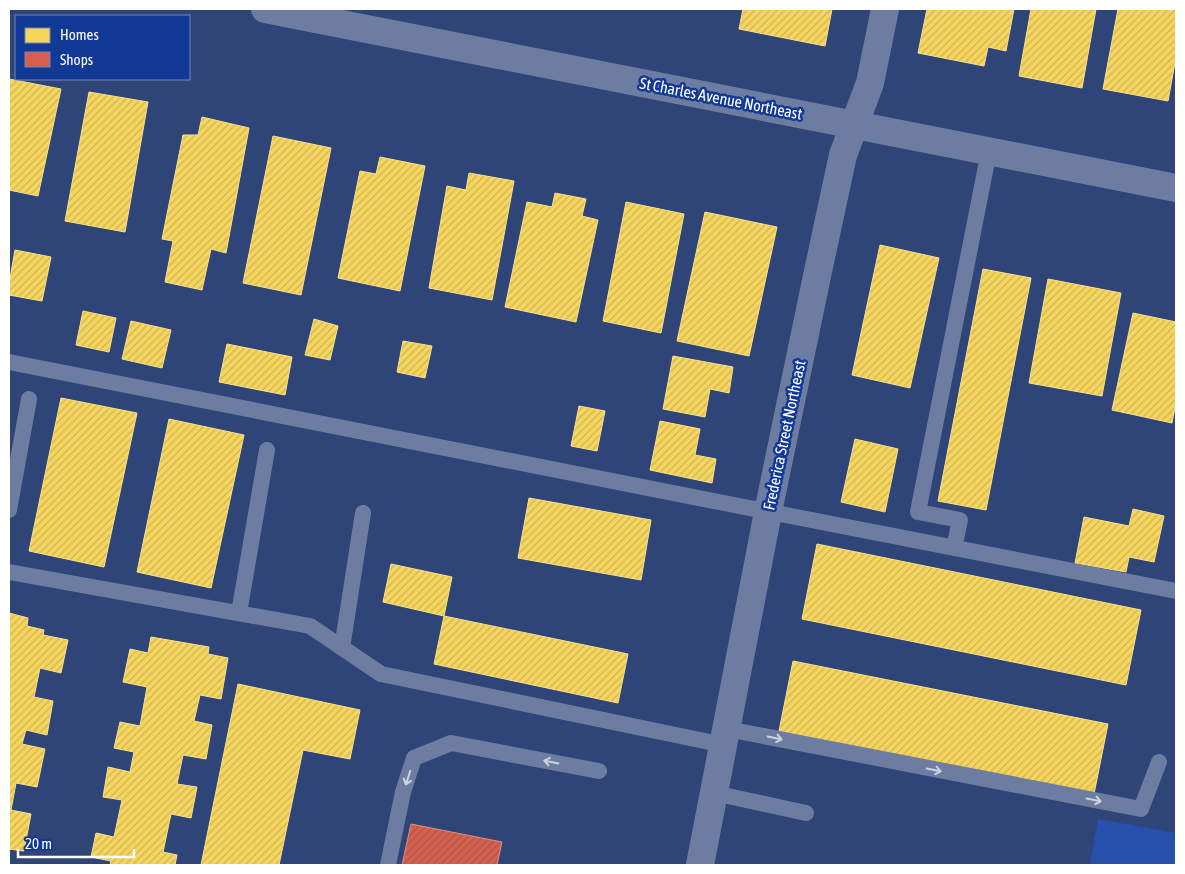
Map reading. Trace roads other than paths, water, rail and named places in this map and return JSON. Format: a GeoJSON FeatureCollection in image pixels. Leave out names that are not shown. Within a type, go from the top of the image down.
{"type":"FeatureCollection","features":[{"type":"Feature","properties":{"kind":"street","name":"St Charles Avenue Northeast"},"geometry":{"type":"LineString","coordinates":[[265,9],[989,151],[997,151],[1176,188]]}},
{"type":"Feature","properties":{"kind":"street","name":"Frederica Street Northeast"},"geometry":{"type":"LineString","coordinates":[[700,865],[768,512],[841,164],[870,83],[885,9]]}},
{"type":"Feature","properties":{"kind":"lane"},"geometry":{"type":"LineString","coordinates":[[954,548],[960,520],[918,512],[989,151]]}},
{"type":"Feature","properties":{"kind":"lane"},"geometry":{"type":"LineString","coordinates":[[9,362],[768,512],[1176,590]]}},
{"type":"Feature","properties":{"kind":"lane"},"geometry":{"type":"LineString","coordinates":[[9,510],[29,398]]}},
{"type":"Feature","properties":{"kind":"lane"},"geometry":{"type":"LineString","coordinates":[[239,613],[267,450]]}},
{"type":"Feature","properties":{"kind":"lane"},"geometry":{"type":"LineString","coordinates":[[342,648],[363,513]]}},
{"type":"Feature","properties":{"kind":"lane"},"geometry":{"type":"LineString","coordinates":[[9,572],[310,626],[381,674],[725,737],[1141,809],[1159,762]]}},
{"type":"Feature","properties":{"kind":"lane"},"geometry":{"type":"LineString","coordinates":[[388,865],[403,792],[414,758],[451,743],[599,771]]}},
{"type":"Feature","properties":{"kind":"lane"},"geometry":{"type":"LineString","coordinates":[[714,794],[806,813]]}}]}
